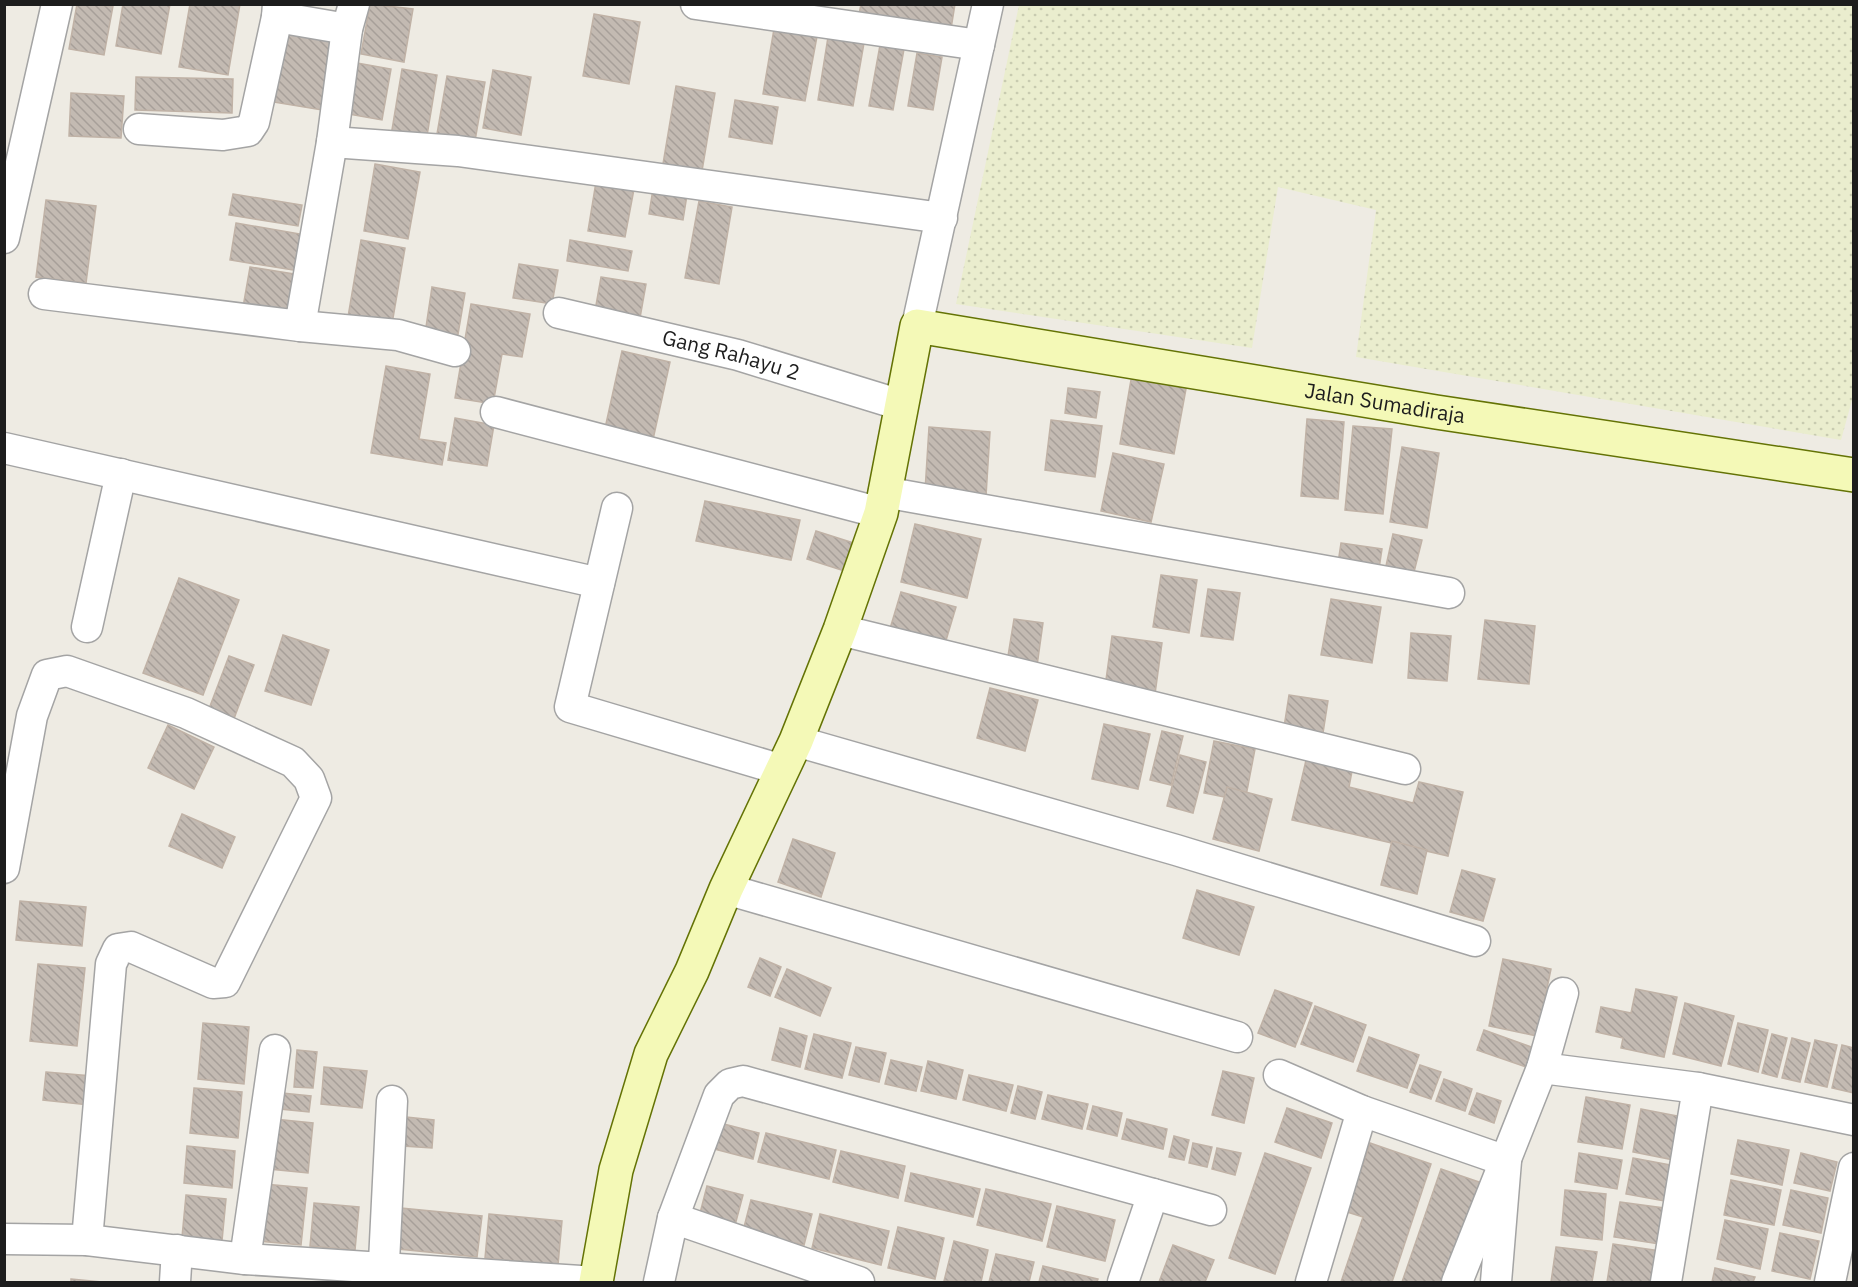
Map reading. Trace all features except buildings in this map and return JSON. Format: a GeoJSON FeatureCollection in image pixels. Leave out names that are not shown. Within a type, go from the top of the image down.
{"type":"FeatureCollection","features":[{"type":"Feature","properties":{"kind":"street"},"geometry":{"type":"LineString","coordinates":[[4,238],[9,197],[57,4]]}},
{"type":"Feature","properties":{"kind":"street"},"geometry":{"type":"LineString","coordinates":[[696,4],[979,45]]}},
{"type":"Feature","properties":{"kind":"street"},"geometry":{"type":"LineString","coordinates":[[4,1239],[87,1240],[384,1275],[596,1282],[616,1170],[651,1054],[692,971],[726,889],[796,741],[840,630],[882,502],[988,4]]}},
{"type":"Feature","properties":{"kind":"street"},"geometry":{"type":"LineString","coordinates":[[139,129],[223,135],[248,131],[254,122],[278,11],[351,17],[300,326]]}},
{"type":"Feature","properties":{"kind":"street"},"geometry":{"type":"LineString","coordinates":[[332,142],[458,151],[942,218]]}},
{"type":"Feature","properties":{"kind":"street"},"geometry":{"type":"LineString","coordinates":[[45,294],[300,326],[398,335],[455,351]]}},
{"type":"Feature","properties":{"kind":"street","name":"Gang Rahayu 2"},"geometry":{"type":"LineString","coordinates":[[559,313],[738,355],[901,405]]}},
{"type":"Feature","properties":{"kind":"street","name":"Jalan Sumadiraja"},"geometry":{"type":"LineString","coordinates":[[918,326],[1436,412],[1854,475]]}},
{"type":"Feature","properties":{"kind":"street"},"geometry":{"type":"LineString","coordinates":[[496,412],[882,502],[1449,593]]}},
{"type":"Feature","properties":{"kind":"street"},"geometry":{"type":"LineString","coordinates":[[4,448],[599,584]]}},
{"type":"Feature","properties":{"kind":"street"},"geometry":{"type":"LineString","coordinates":[[87,627],[121,474]]}},
{"type":"Feature","properties":{"kind":"street"},"geometry":{"type":"LineString","coordinates":[[617,508],[570,706],[782,771]]}},
{"type":"Feature","properties":{"kind":"street"},"geometry":{"type":"LineString","coordinates":[[840,630],[1405,769]]}},
{"type":"Feature","properties":{"kind":"street"},"geometry":{"type":"LineString","coordinates":[[4,868],[32,716],[47,675],[67,671],[208,723],[293,762],[309,779],[316,798],[225,982],[213,983],[131,947],[118,949],[111,964],[87,1240]]}},
{"type":"Feature","properties":{"kind":"street"},"geometry":{"type":"LineString","coordinates":[[796,741],[1176,850],[1475,940]]}},
{"type":"Feature","properties":{"kind":"street"},"geometry":{"type":"LineString","coordinates":[[726,889],[1237,1037]]}},
{"type":"Feature","properties":{"kind":"street"},"geometry":{"type":"LineString","coordinates":[[1457,1282],[1542,1068],[1563,993]]}},
{"type":"Feature","properties":{"kind":"street"},"geometry":{"type":"LineString","coordinates":[[244,1259],[275,1050]]}},
{"type":"Feature","properties":{"kind":"street"},"geometry":{"type":"LineString","coordinates":[[1542,1068],[1698,1088],[1854,1120]]}},
{"type":"Feature","properties":{"kind":"street"},"geometry":{"type":"LineString","coordinates":[[1279,1075],[1362,1111],[1506,1161]]}},
{"type":"Feature","properties":{"kind":"street"},"geometry":{"type":"LineString","coordinates":[[659,1282],[673,1218],[719,1095],[730,1084],[743,1081],[1211,1210]]}},
{"type":"Feature","properties":{"kind":"street"},"geometry":{"type":"LineString","coordinates":[[1666,1282],[1698,1088]]}},
{"type":"Feature","properties":{"kind":"street"},"geometry":{"type":"LineString","coordinates":[[384,1275],[392,1101]]}},
{"type":"Feature","properties":{"kind":"street"},"geometry":{"type":"LineString","coordinates":[[1311,1282],[1362,1111]]}},
{"type":"Feature","properties":{"kind":"street"},"geometry":{"type":"LineString","coordinates":[[1496,1282],[1506,1161]]}},
{"type":"Feature","properties":{"kind":"street"},"geometry":{"type":"LineString","coordinates":[[1835,1282],[1854,1168]]}},
{"type":"Feature","properties":{"kind":"street"},"geometry":{"type":"LineString","coordinates":[[1123,1282],[1153,1194]]}},
{"type":"Feature","properties":{"kind":"street"},"geometry":{"type":"LineString","coordinates":[[673,1218],[859,1282]]}},
{"type":"Feature","properties":{"kind":"street"},"geometry":{"type":"LineString","coordinates":[[175,1282],[177,1250]]}},
{"type":"Feature","properties":{"kind":"green space"},"geometry":{"type":"Polygon","coordinates":[[[1019,5],[1853,5],[1854,393],[1841,440],[1356,357],[1376,210],[1278,187],[1252,348],[956,304],[1019,5]]]}}]}
